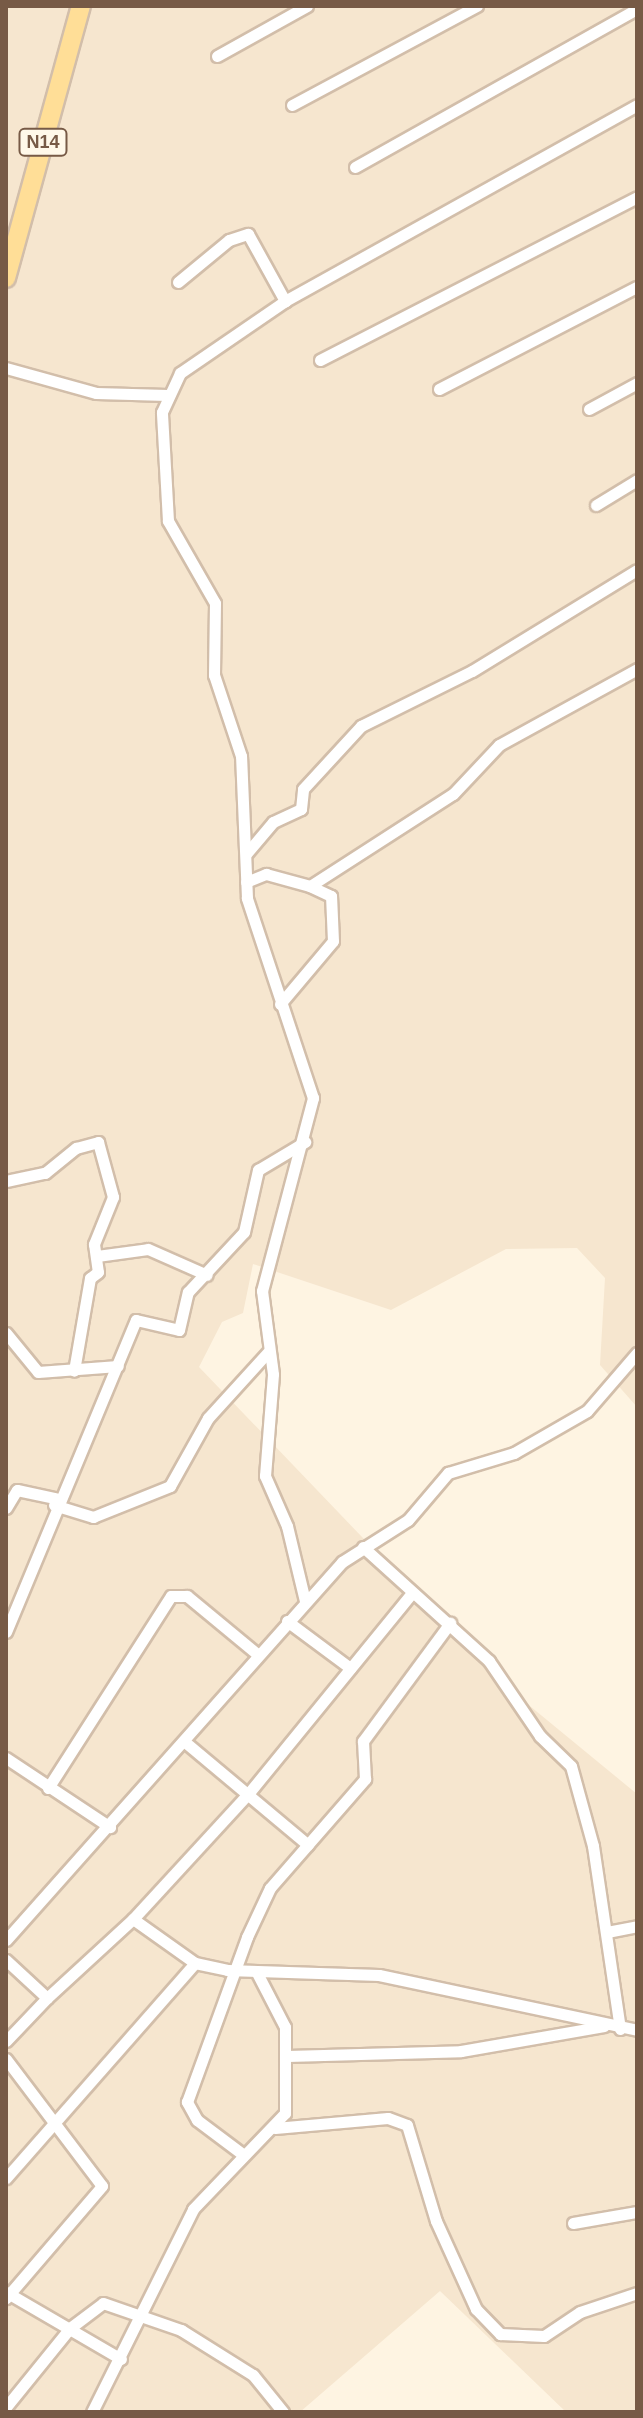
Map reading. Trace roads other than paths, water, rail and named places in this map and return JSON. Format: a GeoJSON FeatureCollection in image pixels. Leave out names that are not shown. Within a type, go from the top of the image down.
{"type":"FeatureCollection","features":[{"type":"Feature","properties":{"kind":"main road","name":"N14"},"geometry":{"type":"LineString","coordinates":[[8,266],[81,6]]}},
{"type":"Feature","properties":{"kind":"street"},"geometry":{"type":"LineString","coordinates":[[217,56],[307,6]]}},
{"type":"Feature","properties":{"kind":"street"},"geometry":{"type":"LineString","coordinates":[[292,105],[477,6]]}},
{"type":"Feature","properties":{"kind":"street"},"geometry":{"type":"LineString","coordinates":[[355,167],[637,9]]}},
{"type":"Feature","properties":{"kind":"street"},"geometry":{"type":"LineString","coordinates":[[305,1601],[287,1526],[265,1476],[273,1400],[262,1291],[278,1212],[305,1142],[313,1098],[280,1004],[246,882],[239,746],[214,675],[215,603],[168,521],[159,442],[167,395],[180,373],[285,301],[637,105]]}},
{"type":"Feature","properties":{"kind":"street"},"geometry":{"type":"LineString","coordinates":[[320,360],[637,197]]}},
{"type":"Feature","properties":{"kind":"street"},"geometry":{"type":"LineString","coordinates":[[178,282],[229,240],[248,234],[285,301]]}},
{"type":"Feature","properties":{"kind":"street"},"geometry":{"type":"LineString","coordinates":[[439,389],[637,287]]}},
{"type":"Feature","properties":{"kind":"street"},"geometry":{"type":"LineString","coordinates":[[6,368],[96,393],[167,395]]}},
{"type":"Feature","properties":{"kind":"street"},"geometry":{"type":"LineString","coordinates":[[589,409],[637,383]]}},
{"type":"Feature","properties":{"kind":"street"},"geometry":{"type":"LineString","coordinates":[[596,505],[637,480]]}},
{"type":"Feature","properties":{"kind":"street"},"geometry":{"type":"LineString","coordinates":[[246,854],[273,822],[301,809],[303,789],[361,726],[472,671],[637,570]]}},
{"type":"Feature","properties":{"kind":"street"},"geometry":{"type":"LineString","coordinates":[[310,886],[453,794],[499,745],[637,669]]}},
{"type":"Feature","properties":{"kind":"street"},"geometry":{"type":"LineString","coordinates":[[246,882],[266,874],[310,886],[331,896],[333,941],[280,1004]]}},
{"type":"Feature","properties":{"kind":"street"},"geometry":{"type":"LineString","coordinates":[[6,1181],[45,1173],[76,1148],[98,1142],[113,1186],[74,1371]]}},
{"type":"Feature","properties":{"kind":"street"},"geometry":{"type":"LineString","coordinates":[[6,1632],[55,1502],[136,1320],[179,1330],[188,1292],[244,1232],[258,1170],[305,1142]]}},
{"type":"Feature","properties":{"kind":"street"},"geometry":{"type":"LineString","coordinates":[[97,1256],[148,1249],[207,1275]]}},
{"type":"Feature","properties":{"kind":"street"},"geometry":{"type":"LineString","coordinates":[[6,1333],[38,1372],[118,1366]]}},
{"type":"Feature","properties":{"kind":"street"},"geometry":{"type":"LineString","coordinates":[[6,1508],[17,1490],[93,1517],[170,1486],[208,1418],[268,1352]]}},
{"type":"Feature","properties":{"kind":"street"},"geometry":{"type":"LineString","coordinates":[[6,1940],[185,1742],[305,1601],[363,1547],[408,1520],[448,1473],[514,1453],[587,1411],[637,1353]]}},
{"type":"Feature","properties":{"kind":"street"},"geometry":{"type":"LineString","coordinates":[[363,1547],[411,1594],[450,1623],[506,1680],[540,1736],[571,1766],[607,1932],[620,2029]]}},
{"type":"Feature","properties":{"kind":"street"},"geometry":{"type":"LineString","coordinates":[[6,2041],[47,1998],[133,1919],[248,1794],[411,1594]]}},
{"type":"Feature","properties":{"kind":"street"},"geometry":{"type":"LineString","coordinates":[[48,1788],[171,1596],[187,1596],[257,1654]]}},
{"type":"Feature","properties":{"kind":"street"},"geometry":{"type":"LineString","coordinates":[[287,1621],[350,1668]]}},
{"type":"Feature","properties":{"kind":"street"},"geometry":{"type":"LineString","coordinates":[[241,2153],[197,2120],[187,2102],[260,1906],[365,1779],[363,1741],[450,1623]]}},
{"type":"Feature","properties":{"kind":"street"},"geometry":{"type":"LineString","coordinates":[[185,1742],[308,1845]]}},
{"type":"Feature","properties":{"kind":"street"},"geometry":{"type":"LineString","coordinates":[[6,1758],[110,1827]]}},
{"type":"Feature","properties":{"kind":"street"},"geometry":{"type":"LineString","coordinates":[[133,1919],[195,1963],[257,1973],[379,1975],[525,2001],[605,2026],[637,2030]]}},
{"type":"Feature","properties":{"kind":"street"},"geometry":{"type":"LineString","coordinates":[[607,1932],[637,1926]]}},
{"type":"Feature","properties":{"kind":"street"},"geometry":{"type":"LineString","coordinates":[[6,1960],[47,1998]]}},
{"type":"Feature","properties":{"kind":"street"},"geometry":{"type":"LineString","coordinates":[[6,2178],[55,2128],[195,1963]]}},
{"type":"Feature","properties":{"kind":"street"},"geometry":{"type":"LineString","coordinates":[[92,2412],[145,2313],[193,2209],[241,2153],[275,2128],[285,2113],[285,2027],[257,1973]]}},
{"type":"Feature","properties":{"kind":"street"},"geometry":{"type":"LineString","coordinates":[[287,2056],[461,2051],[562,2039],[605,2026]]}},
{"type":"Feature","properties":{"kind":"street"},"geometry":{"type":"LineString","coordinates":[[6,2059],[55,2128],[102,2186],[7,2295],[121,2359]]}},
{"type":"Feature","properties":{"kind":"street"},"geometry":{"type":"LineString","coordinates":[[275,2128],[388,2118],[407,2125],[436,2221],[476,2309],[500,2334],[544,2336],[580,2312],[637,2293]]}},
{"type":"Feature","properties":{"kind":"street"},"geometry":{"type":"LineString","coordinates":[[573,2223],[637,2212]]}},
{"type":"Feature","properties":{"kind":"street"},"geometry":{"type":"LineString","coordinates":[[6,2407],[70,2328],[103,2303],[145,2313],[253,2375],[283,2412]]}}]}
